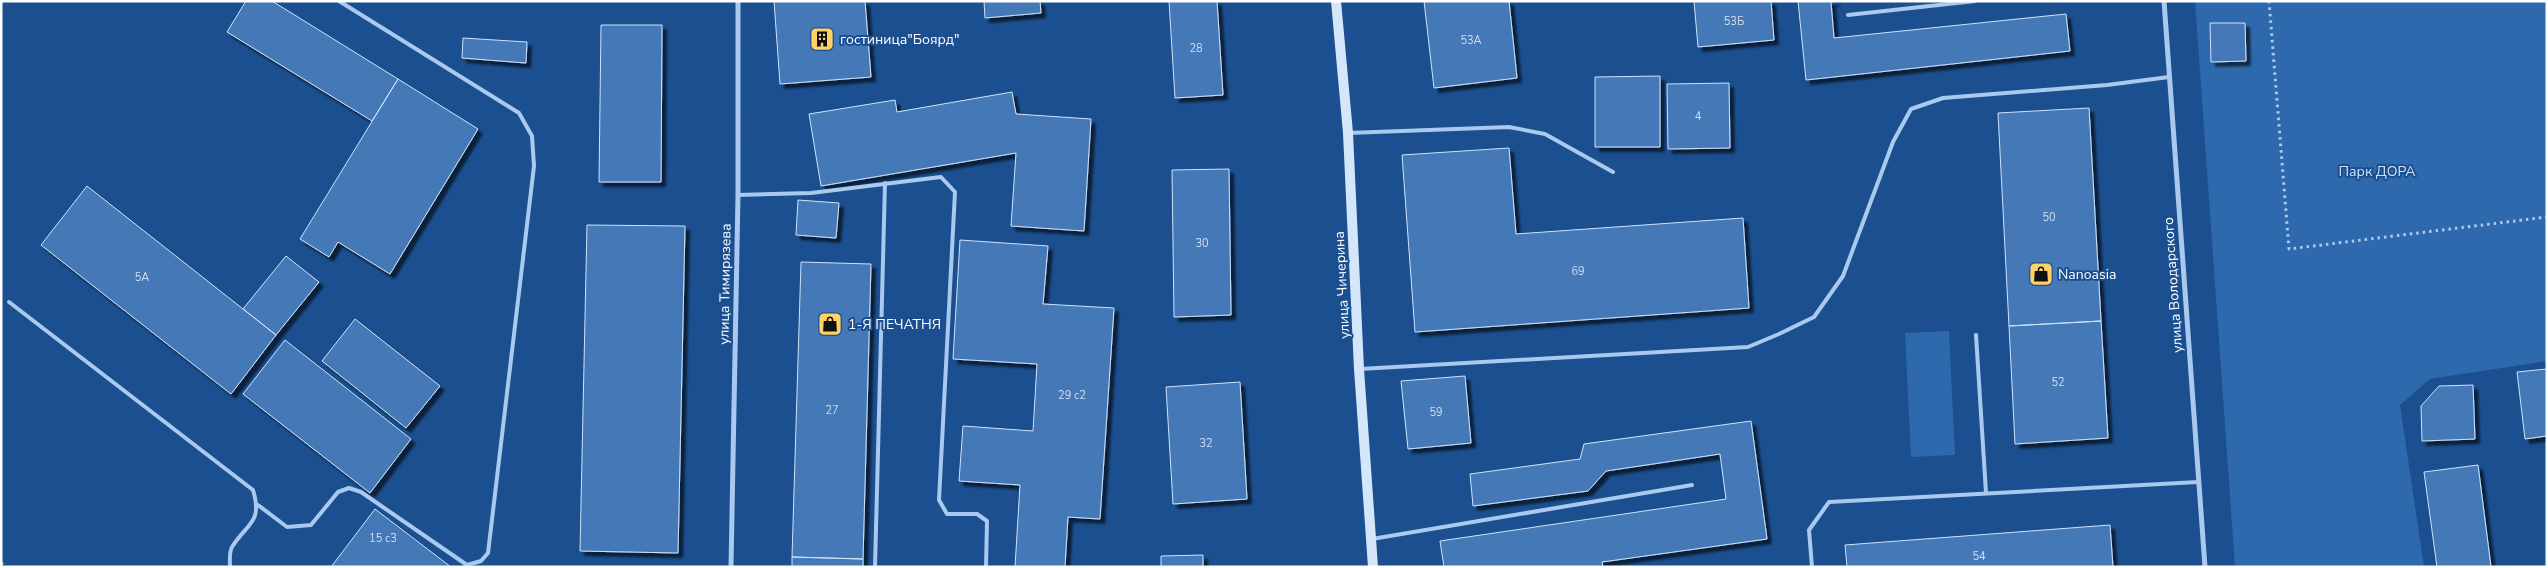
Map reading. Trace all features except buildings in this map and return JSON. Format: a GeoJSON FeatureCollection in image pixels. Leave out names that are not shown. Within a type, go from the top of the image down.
{"type":"FeatureCollection","features":[{"type":"Feature","properties":{"kind":"main road","name":"улица Чичерина"},"geometry":{"type":"LineString","coordinates":[[1336,1],[1348,133],[1359,369],[1373,567]]}},
{"type":"Feature","properties":{"kind":"street","name":"улица Тимирязева"},"geometry":{"type":"LineString","coordinates":[[732,567],[738,195],[738,1]]}},
{"type":"Feature","properties":{"kind":"street","name":"улица Володарского"},"geometry":{"type":"LineString","coordinates":[[2164,1],[2205,567]]}},
{"type":"Feature","properties":{"kind":"lane"},"geometry":{"type":"LineString","coordinates":[[258,505],[288,527],[311,525],[338,492],[349,488],[361,492],[467,565],[481,561],[488,554],[534,166],[532,136],[518,113],[339,1]]}},
{"type":"Feature","properties":{"kind":"lane"},"geometry":{"type":"LineString","coordinates":[[1848,15],[1974,1]]}},
{"type":"Feature","properties":{"kind":"lane"},"geometry":{"type":"LineString","coordinates":[[1359,369],[1748,348],[1814,318],[1843,276],[1893,142],[1912,109],[1944,98],[2107,85],[2169,77]]}},
{"type":"Feature","properties":{"kind":"lane"},"geometry":{"type":"LineString","coordinates":[[1348,133],[1509,127],[1545,134],[1612,172]]}},
{"type":"Feature","properties":{"kind":"lane"},"geometry":{"type":"LineString","coordinates":[[738,195],[811,193],[941,176],[955,192],[939,500],[947,514],[977,514],[987,521],[986,567]]}},
{"type":"Feature","properties":{"kind":"lane"},"geometry":{"type":"LineString","coordinates":[[875,567],[885,183]]}},
{"type":"Feature","properties":{"kind":"lane"},"geometry":{"type":"LineString","coordinates":[[9,302],[253,490],[258,505],[253,523],[231,548],[230,567]]}},
{"type":"Feature","properties":{"kind":"lane"},"geometry":{"type":"LineString","coordinates":[[1976,335],[1986,493]]}},
{"type":"Feature","properties":{"kind":"lane"},"geometry":{"type":"LineString","coordinates":[[1812,567],[1809,530],[1830,502],[2198,482]]}},
{"type":"Feature","properties":{"kind":"lane"},"geometry":{"type":"LineString","coordinates":[[1372,539],[1692,486]]}},
{"type":"Feature","properties":{"kind":"path"},"geometry":{"type":"LineString","coordinates":[[2269,1],[2289,249],[2547,217]]}},
{"type":"Feature","properties":{"kind":"path"},"geometry":{"type":"LineString","coordinates":[[1,563],[6,567]]}},
{"type":"Feature","properties":{"kind":"green space","name":"Парк ДОРА"},"geometry":{"type":"Polygon","coordinates":[[[2195,1],[2547,1],[2547,361],[2430,379],[2400,405],[2424,567],[2235,567],[2195,1]]]}},
{"type":"Feature","properties":{"kind":"green space"},"geometry":{"type":"Polygon","coordinates":[[[1949,331],[1955,455],[1911,457],[1905,333],[1949,331]]]}},
{"type":"Feature","properties":{"kind":"place","name":"гостиница\"Боярд\""},"geometry":{"type":"Point","coordinates":[822,39]}},
{"type":"Feature","properties":{"kind":"place","name":"Nanoasia"},"geometry":{"type":"Point","coordinates":[2041,274]}},
{"type":"Feature","properties":{"kind":"place","name":"1-Я ПЕЧАТНЯ"},"geometry":{"type":"Point","coordinates":[830,324]}}]}
